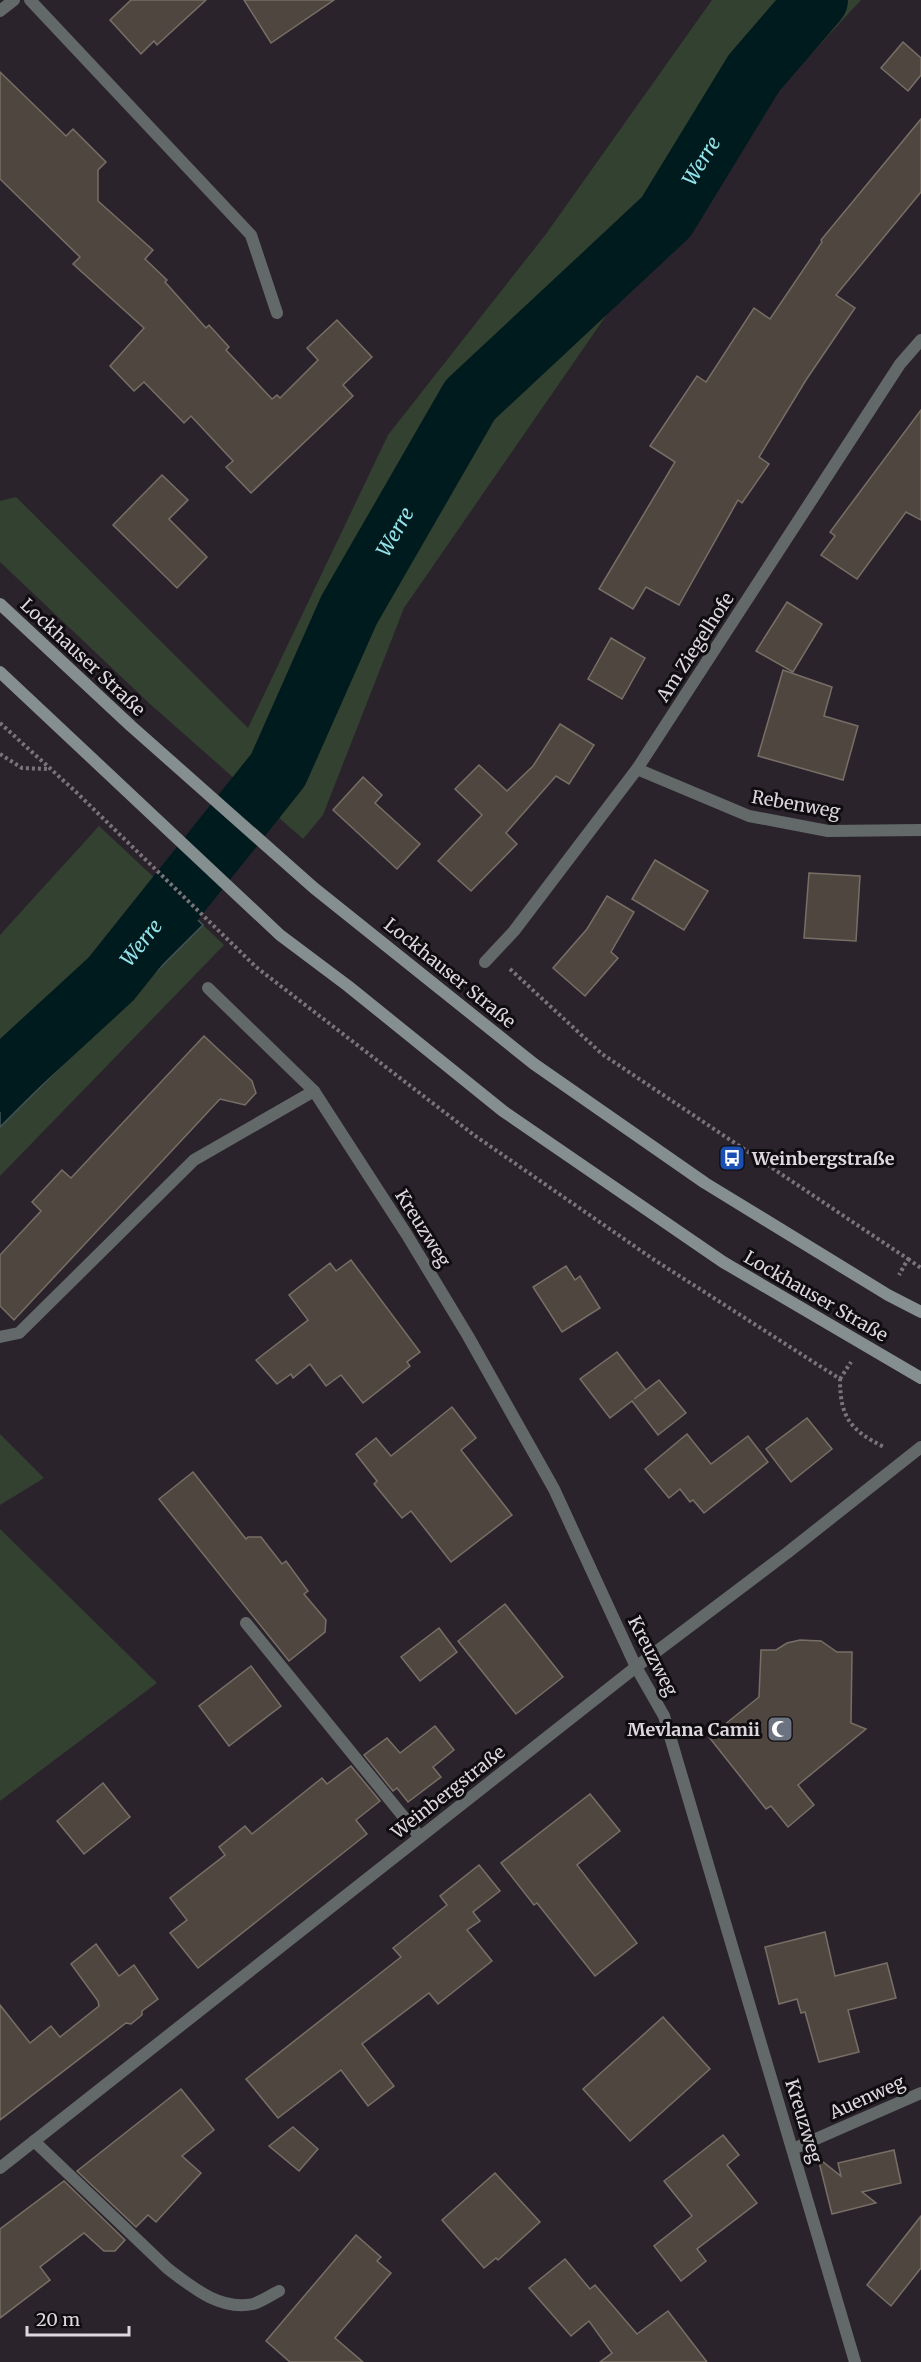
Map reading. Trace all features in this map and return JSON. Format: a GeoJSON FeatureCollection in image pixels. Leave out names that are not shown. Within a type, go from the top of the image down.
{"type":"FeatureCollection","features":[{"type":"Feature","properties":{"kind":"main road","name":"Lockhauser Straße"},"geometry":{"type":"LineString","coordinates":[[0,604],[131,726],[314,888],[534,1064],[705,1183],[888,1295],[921,1312]]}},
{"type":"Feature","properties":{"kind":"main road","name":"Lockhauser Straße"},"geometry":{"type":"LineString","coordinates":[[0,672],[280,935],[348,986],[503,1112],[723,1262],[921,1378]]}},
{"type":"Feature","properties":{"kind":"street"},"geometry":{"type":"LineString","coordinates":[[0,11],[14,0]]}},
{"type":"Feature","properties":{"kind":"street"},"geometry":{"type":"LineString","coordinates":[[30,0],[251,235],[277,313]]}},
{"type":"Feature","properties":{"kind":"street","name":"Am Ziegelhofe"},"geometry":{"type":"LineString","coordinates":[[485,962],[514,932],[637,769],[900,364],[921,340]]}},
{"type":"Feature","properties":{"kind":"street","name":"Rebenweg"},"geometry":{"type":"LineString","coordinates":[[637,769],[749,816],[828,831],[921,830]]}},
{"type":"Feature","properties":{"kind":"street","name":"Kreuzweg"},"geometry":{"type":"LineString","coordinates":[[208,988],[314,1091],[407,1235],[549,1478],[636,1667],[664,1716],[794,2149],[855,2362]]}},
{"type":"Feature","properties":{"kind":"street"},"geometry":{"type":"LineString","coordinates":[[0,1336],[19,1333],[194,1160],[314,1091]]}},
{"type":"Feature","properties":{"kind":"street","name":"Weinbergstraße"},"geometry":{"type":"LineString","coordinates":[[0,2168],[636,1667],[788,1553],[921,1447]]}},
{"type":"Feature","properties":{"kind":"street"},"geometry":{"type":"LineString","coordinates":[[246,1623],[420,1837]]}},
{"type":"Feature","properties":{"kind":"street","name":"Auenweg"},"geometry":{"type":"LineString","coordinates":[[794,2149],[921,2093]]}},
{"type":"Feature","properties":{"kind":"street"},"geometry":{"type":"LineString","coordinates":[[34,2141],[167,2268],[211,2298],[233,2306],[254,2303],[279,2292]]}},
{"type":"Feature","properties":{"kind":"path"},"geometry":{"type":"LineString","coordinates":[[0,723],[75,791],[256,967],[474,1135],[653,1259],[840,1379]]}},
{"type":"Feature","properties":{"kind":"path"},"geometry":{"type":"LineString","coordinates":[[0,754],[22,768],[49,769]]}},
{"type":"Feature","properties":{"kind":"path"},"geometry":{"type":"LineString","coordinates":[[514,932],[503,963],[602,1054],[921,1268]]}},
{"type":"Feature","properties":{"kind":"path"},"geometry":{"type":"LineString","coordinates":[[888,1295],[909,1259]]}},
{"type":"Feature","properties":{"kind":"path"},"geometry":{"type":"LineString","coordinates":[[862,1343],[840,1379],[840,1397],[847,1419],[862,1436],[908,1459]]}},
{"type":"Feature","properties":{"kind":"shaded area"},"geometry":{"type":"Polygon","coordinates":[[[712,0],[861,0],[715,158],[404,608],[323,815],[303,839],[150,704],[0,562],[0,501],[16,497],[248,728],[388,435],[546,234],[712,0]]]}},
{"type":"Feature","properties":{"kind":"shaded area"},"geometry":{"type":"Polygon","coordinates":[[[99,826],[162,885],[0,1050],[0,935],[99,826]]]}},
{"type":"Feature","properties":{"kind":"shaded area"},"geometry":{"type":"Polygon","coordinates":[[[203,925],[224,945],[0,1176],[0,1127],[203,925]]]}},
{"type":"Feature","properties":{"kind":"shaded area"},"geometry":{"type":"Polygon","coordinates":[[[0,1434],[44,1478],[0,1505],[0,1434]]]}},
{"type":"Feature","properties":{"kind":"shaded area"},"geometry":{"type":"Polygon","coordinates":[[[0,1529],[157,1683],[0,1801],[0,1529]]]}},
{"type":"Feature","properties":{"kind":"water"},"geometry":{"type":"Polygon","coordinates":[[[162,885],[203,925],[0,1127],[0,1050],[162,885]]]}},
{"type":"Feature","properties":{"kind":"building"},"geometry":{"type":"Polygon","coordinates":[[[131,0],[206,0],[157,45],[154,41],[141,54],[110,20],[131,0]]]}},
{"type":"Feature","properties":{"kind":"building"},"geometry":{"type":"Polygon","coordinates":[[[244,0],[334,0],[271,43],[244,0]]]}},
{"type":"Feature","properties":{"kind":"building"},"geometry":{"type":"Polygon","coordinates":[[[903,42],[921,58],[921,75],[908,91],[881,68],[903,42]]]}},
{"type":"Feature","properties":{"kind":"building"},"geometry":{"type":"Polygon","coordinates":[[[0,72],[66,136],[73,129],[106,162],[98,170],[98,201],[153,250],[145,259],[167,280],[165,282],[206,328],[209,325],[229,347],[226,350],[272,399],[277,395],[280,398],[318,360],[307,348],[337,320],[372,357],[343,385],[353,396],[251,493],[226,467],[233,461],[191,416],[184,423],[144,382],[134,391],[110,366],[144,328],[73,264],[80,257],[0,179],[0,72]]]}},
{"type":"Feature","properties":{"kind":"building"},"geometry":{"type":"Polygon","coordinates":[[[921,119],[921,192],[836,295],[855,308],[806,380],[759,457],[769,464],[742,503],[738,500],[679,605],[646,587],[633,609],[599,589],[675,462],[650,446],[697,376],[706,382],[754,308],[770,319],[822,242],[821,240],[921,119]]]}},
{"type":"Feature","properties":{"kind":"building"},"geometry":{"type":"Polygon","coordinates":[[[921,410],[921,520],[906,512],[857,579],[821,555],[835,536],[830,532],[921,410]]]}},
{"type":"Feature","properties":{"kind":"building"},"geometry":{"type":"Polygon","coordinates":[[[162,475],[188,500],[169,519],[207,557],[177,588],[113,525],[162,475]]]}},
{"type":"Feature","properties":{"kind":"building"},"geometry":{"type":"Polygon","coordinates":[[[787,602],[822,624],[793,672],[756,651],[787,602]]]}},
{"type":"Feature","properties":{"kind":"building"},"geometry":{"type":"Polygon","coordinates":[[[611,638],[645,658],[622,699],[588,679],[611,638]]]}},
{"type":"Feature","properties":{"kind":"building"},"geometry":{"type":"Polygon","coordinates":[[[783,670],[832,687],[824,716],[858,726],[843,780],[758,756],[783,670]]]}},
{"type":"Feature","properties":{"kind":"building"},"geometry":{"type":"Polygon","coordinates":[[[560,724],[594,745],[569,784],[556,776],[506,833],[517,844],[471,891],[438,861],[482,815],[455,789],[479,765],[507,791],[533,766],[560,724]]]}},
{"type":"Feature","properties":{"kind":"building"},"geometry":{"type":"Polygon","coordinates":[[[363,777],[382,795],[375,803],[420,844],[397,869],[333,810],[363,777]]]}},
{"type":"Feature","properties":{"kind":"building"},"geometry":{"type":"Polygon","coordinates":[[[655,860],[708,891],[684,930],[632,899],[655,860]]]}},
{"type":"Feature","properties":{"kind":"building"},"geometry":{"type":"Polygon","coordinates":[[[809,873],[860,876],[856,941],[804,938],[809,873]]]}},
{"type":"Feature","properties":{"kind":"building"},"geometry":{"type":"Polygon","coordinates":[[[607,896],[634,912],[611,952],[618,958],[585,996],[553,968],[587,929],[607,896]]]}},
{"type":"Feature","properties":{"kind":"building"},"geometry":{"type":"Polygon","coordinates":[[[204,1036],[252,1081],[256,1093],[245,1105],[220,1099],[14,1320],[0,1306],[0,1255],[41,1211],[32,1202],[62,1170],[71,1178],[204,1036]]]}},
{"type":"Feature","properties":{"kind":"building"},"geometry":{"type":"Polygon","coordinates":[[[351,1260],[420,1352],[407,1362],[410,1366],[363,1403],[341,1375],[326,1386],[310,1364],[293,1378],[291,1374],[277,1384],[256,1360],[308,1320],[289,1295],[330,1263],[336,1271],[351,1260]]]}},
{"type":"Feature","properties":{"kind":"building"},"geometry":{"type":"Polygon","coordinates":[[[566,1266],[575,1280],[580,1276],[600,1308],[562,1332],[533,1287],[566,1266]]]}},
{"type":"Feature","properties":{"kind":"building"},"geometry":{"type":"Polygon","coordinates":[[[617,1352],[646,1390],[659,1380],[686,1413],[658,1435],[632,1401],[610,1418],[580,1379],[617,1352]]]}},
{"type":"Feature","properties":{"kind":"building"},"geometry":{"type":"Polygon","coordinates":[[[452,1407],[476,1438],[461,1450],[512,1515],[451,1562],[411,1511],[402,1518],[374,1484],[377,1481],[356,1454],[376,1438],[391,1456],[452,1407]]]}},
{"type":"Feature","properties":{"kind":"building"},"geometry":{"type":"Polygon","coordinates":[[[807,1418],[832,1449],[791,1482],[766,1449],[807,1418]]]}},
{"type":"Feature","properties":{"kind":"building"},"geometry":{"type":"Polygon","coordinates":[[[687,1434],[711,1464],[748,1436],[768,1462],[704,1513],[693,1500],[690,1502],[680,1489],[669,1498],[645,1469],[687,1434]]]}},
{"type":"Feature","properties":{"kind":"building"},"geometry":{"type":"Polygon","coordinates":[[[193,1472],[246,1539],[261,1537],[282,1564],[286,1561],[308,1591],[304,1594],[326,1620],[325,1632],[289,1661],[159,1499],[193,1472]]]}},
{"type":"Feature","properties":{"kind":"building"},"geometry":{"type":"Polygon","coordinates":[[[505,1604],[563,1677],[516,1714],[458,1641],[505,1604]]]}},
{"type":"Feature","properties":{"kind":"building"},"geometry":{"type":"Polygon","coordinates":[[[439,1628],[457,1652],[420,1681],[401,1657],[439,1628]]]}},
{"type":"Feature","properties":{"kind":"building","name":"Mevlana Camii"},"geometry":{"type":"Polygon","coordinates":[[[800,1640],[821,1641],[837,1652],[852,1652],[851,1723],[866,1729],[798,1785],[814,1805],[788,1827],[771,1806],[766,1809],[709,1737],[759,1697],[761,1650],[776,1650],[787,1643],[800,1640]]]}},
{"type":"Feature","properties":{"kind":"building"},"geometry":{"type":"Polygon","coordinates":[[[251,1666],[281,1706],[229,1746],[199,1706],[251,1666]]]}},
{"type":"Feature","properties":{"kind":"building"},"geometry":{"type":"Polygon","coordinates":[[[435,1726],[454,1750],[433,1767],[441,1777],[408,1802],[397,1788],[393,1791],[364,1755],[387,1738],[400,1753],[435,1726]]]}},
{"type":"Feature","properties":{"kind":"building"},"geometry":{"type":"Polygon","coordinates":[[[351,1766],[380,1801],[356,1820],[367,1834],[198,1968],[170,1933],[187,1920],[170,1898],[225,1855],[219,1847],[245,1826],[252,1834],[322,1778],[327,1784],[351,1766]]]}},
{"type":"Feature","properties":{"kind":"building"},"geometry":{"type":"Polygon","coordinates":[[[103,1783],[130,1817],[84,1854],[57,1821],[103,1783]]]}},
{"type":"Feature","properties":{"kind":"building"},"geometry":{"type":"Polygon","coordinates":[[[590,1794],[620,1831],[577,1865],[637,1943],[595,1976],[537,1903],[534,1905],[501,1863],[590,1794]]]}},
{"type":"Feature","properties":{"kind":"building"},"geometry":{"type":"Polygon","coordinates":[[[479,1865],[500,1891],[473,1912],[480,1921],[467,1930],[492,1961],[438,2004],[429,1993],[362,2044],[394,2086],[368,2106],[341,2070],[278,2118],[246,2079],[401,1957],[393,1948],[447,1905],[440,1896],[479,1865]]]}},
{"type":"Feature","properties":{"kind":"building"},"geometry":{"type":"Polygon","coordinates":[[[825,1932],[835,1976],[887,1963],[896,1998],[848,2010],[859,2052],[819,2062],[805,2012],[801,2013],[797,1999],[779,2004],[765,1947],[825,1932]]]}},
{"type":"Feature","properties":{"kind":"building"},"geometry":{"type":"Polygon","coordinates":[[[96,1944],[119,1976],[134,1965],[158,1999],[142,2011],[142,2015],[131,2024],[126,2023],[0,2120],[0,2005],[30,2043],[51,2026],[60,2037],[99,2006],[98,2001],[71,1964],[96,1944]]]}},
{"type":"Feature","properties":{"kind":"building"},"geometry":{"type":"Polygon","coordinates":[[[663,2017],[710,2069],[630,2141],[583,2089],[663,2017]]]}},
{"type":"Feature","properties":{"kind":"building"},"geometry":{"type":"Polygon","coordinates":[[[181,2089],[214,2130],[182,2156],[201,2173],[156,2222],[148,2215],[136,2227],[77,2171],[181,2089]]]}},
{"type":"Feature","properties":{"kind":"building"},"geometry":{"type":"Polygon","coordinates":[[[293,2127],[318,2149],[299,2171],[269,2146],[293,2127]]]}},
{"type":"Feature","properties":{"kind":"building"},"geometry":{"type":"Polygon","coordinates":[[[723,2135],[739,2155],[727,2165],[757,2203],[697,2249],[706,2261],[681,2281],[654,2246],[692,2216],[664,2181],[723,2135]]]}},
{"type":"Feature","properties":{"kind":"building"},"geometry":{"type":"Polygon","coordinates":[[[894,2150],[901,2183],[862,2192],[876,2203],[832,2214],[818,2158],[841,2176],[838,2163],[894,2150]]]}},
{"type":"Feature","properties":{"kind":"building"},"geometry":{"type":"Polygon","coordinates":[[[495,2173],[540,2222],[498,2260],[496,2258],[484,2268],[442,2220],[495,2173]]]}},
{"type":"Feature","properties":{"kind":"building"},"geometry":{"type":"Polygon","coordinates":[[[64,2181],[125,2240],[115,2251],[104,2251],[84,2233],[40,2267],[50,2280],[0,2318],[0,2229],[64,2181]]]}},
{"type":"Feature","properties":{"kind":"building"},"geometry":{"type":"Polygon","coordinates":[[[921,2216],[921,2268],[891,2306],[867,2285],[921,2216]]]}},
{"type":"Feature","properties":{"kind":"building"},"geometry":{"type":"Polygon","coordinates":[[[356,2235],[381,2257],[377,2261],[391,2273],[335,2338],[363,2362],[290,2362],[266,2341],[356,2235]]]}},
{"type":"Feature","properties":{"kind":"building"},"geometry":{"type":"Polygon","coordinates":[[[565,2259],[590,2289],[595,2285],[637,2334],[668,2311],[707,2362],[600,2362],[612,2353],[589,2321],[571,2336],[529,2288],[565,2259]]]}},
{"type":"Feature","properties":{"kind":"waterway","name":"Werre"},"geometry":{"type":"LineString","coordinates":[[0,1081],[111,979],[278,770],[349,610],[470,400],[666,217],[754,73],[817,0]]}},
{"type":"Feature","properties":{"kind":"place","name":"Weinbergstraße"},"geometry":{"type":"Point","coordinates":[732,1158]}},
{"type":"Feature","properties":{"kind":"place","name":"Mevlana Camii"},"geometry":{"type":"Point","coordinates":[780,1729]}}]}
